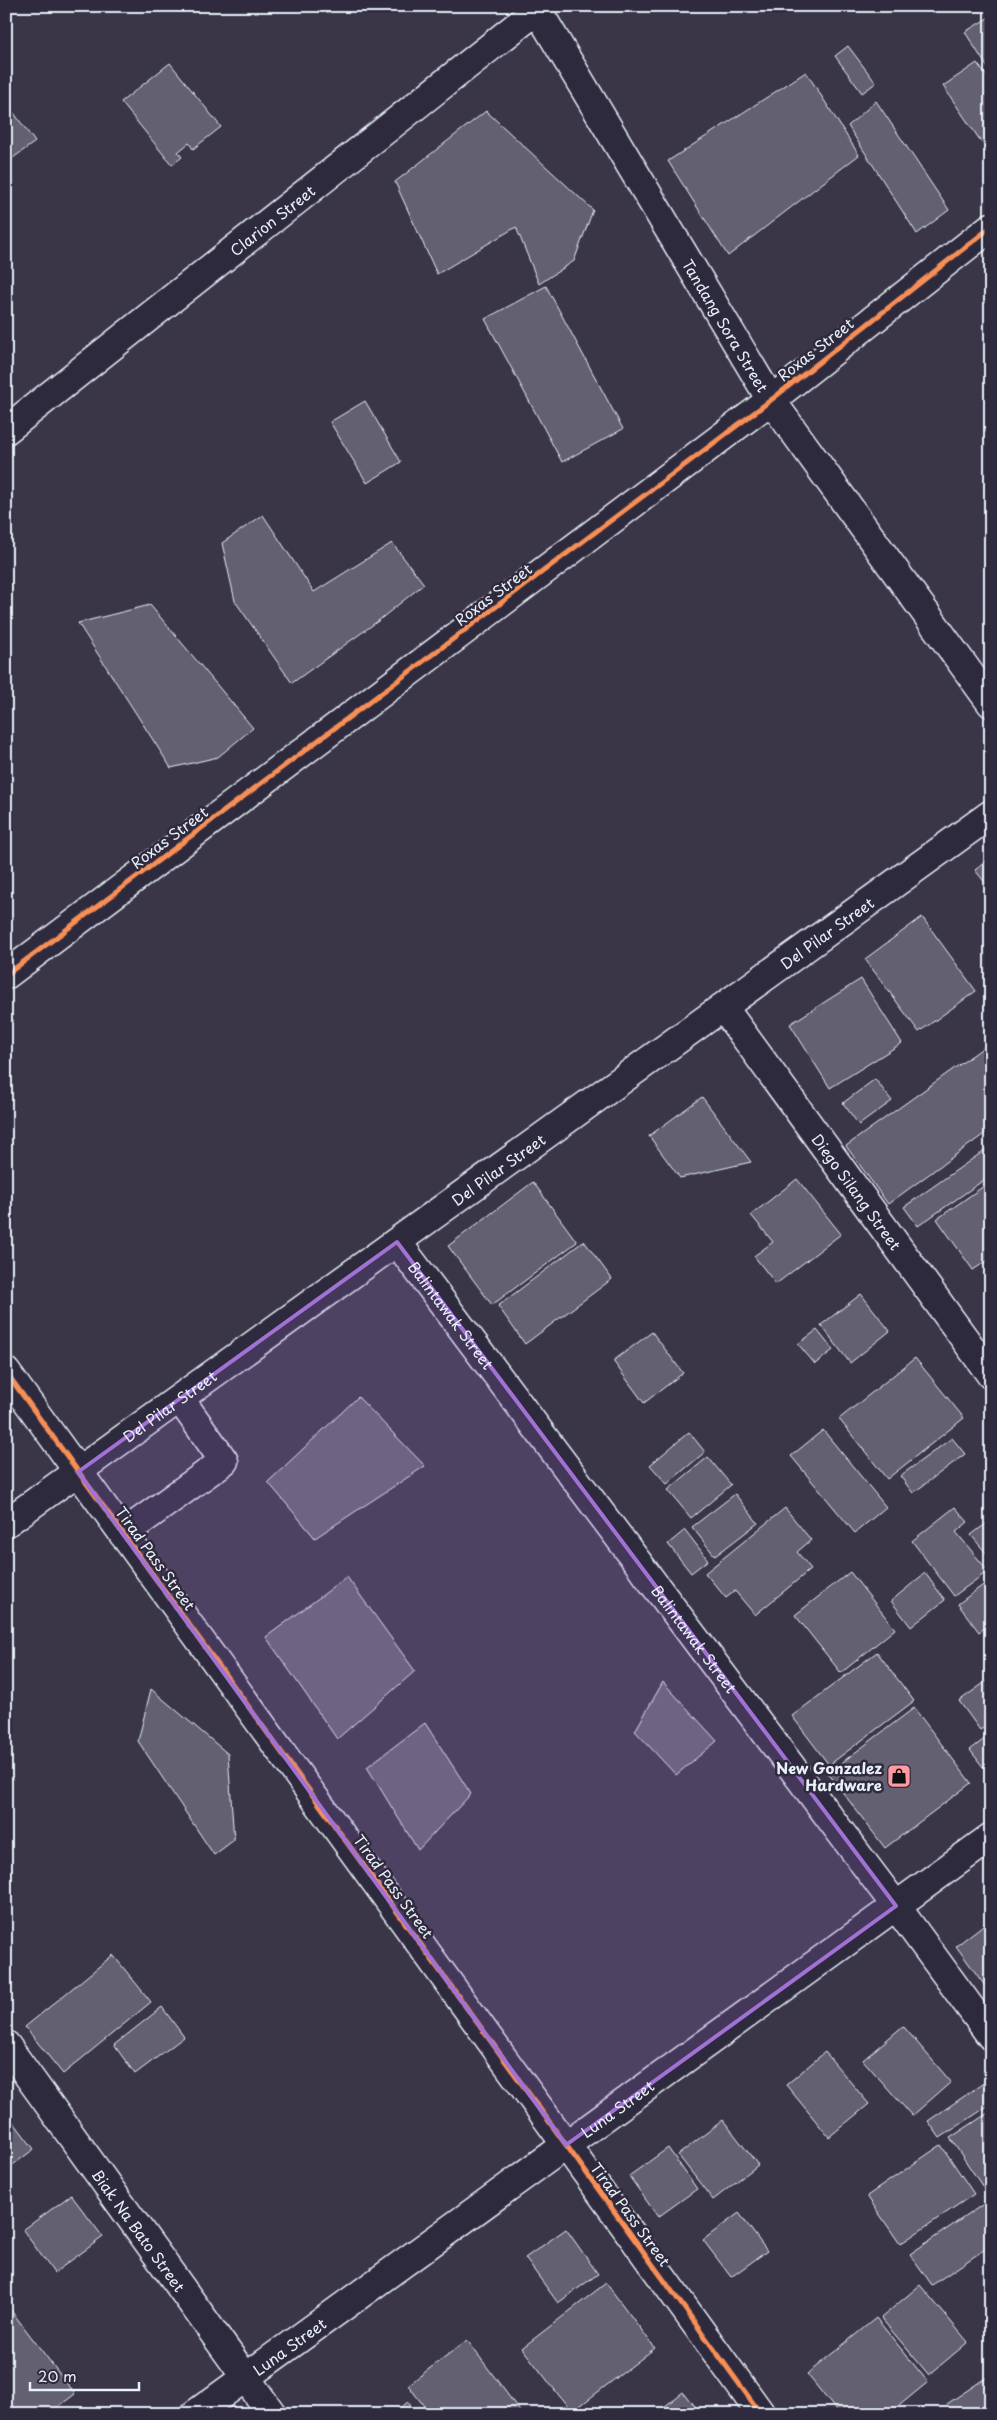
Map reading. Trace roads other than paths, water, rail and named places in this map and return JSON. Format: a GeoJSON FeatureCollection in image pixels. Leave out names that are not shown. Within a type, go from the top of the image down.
{"type":"FeatureCollection","features":[{"type":"Feature","properties":{"kind":"street","name":"Tandang Sora Street"},"geometry":{"type":"LineString","coordinates":[[536,8],[771,400],[991,703]]}},
{"type":"Feature","properties":{"kind":"street","name":"Clarion Street"},"geometry":{"type":"LineString","coordinates":[[6,430],[536,8]]}},
{"type":"Feature","properties":{"kind":"street","name":"Roxas Street"},"geometry":{"type":"LineString","coordinates":[[6,975],[771,400],[991,227]]}},
{"type":"Feature","properties":{"kind":"street","name":"Del Pilar Street"},"geometry":{"type":"LineString","coordinates":[[6,1523],[991,814]]}},
{"type":"Feature","properties":{"kind":"street","name":"Diego Silang Street"},"geometry":{"type":"LineString","coordinates":[[723,1007],[991,1375]]}},
{"type":"Feature","properties":{"kind":"street","name":"Balintawak Street"},"geometry":{"type":"LineString","coordinates":[[397,1242],[896,1906],[991,2036]]}},
{"type":"Feature","properties":{"kind":"street","name":"Tirad Pass Street"},"geometry":{"type":"LineString","coordinates":[[6,1372],[761,2414]]}},
{"type":"Feature","properties":{"kind":"street"},"geometry":{"type":"LineString","coordinates":[[123,1534],[224,1461],[180,1399]]}},
{"type":"Feature","properties":{"kind":"street","name":"Luna Street"},"geometry":{"type":"LineString","coordinates":[[195,2414],[991,1837]]}},
{"type":"Feature","properties":{"kind":"street","name":"Biak Na Bato Street"},"geometry":{"type":"LineString","coordinates":[[6,2044],[272,2414]]}},
{"type":"Feature","properties":{"kind":"place","name":"New Gonzalez Hardware"},"geometry":{"type":"Point","coordinates":[899,1776]}}]}
